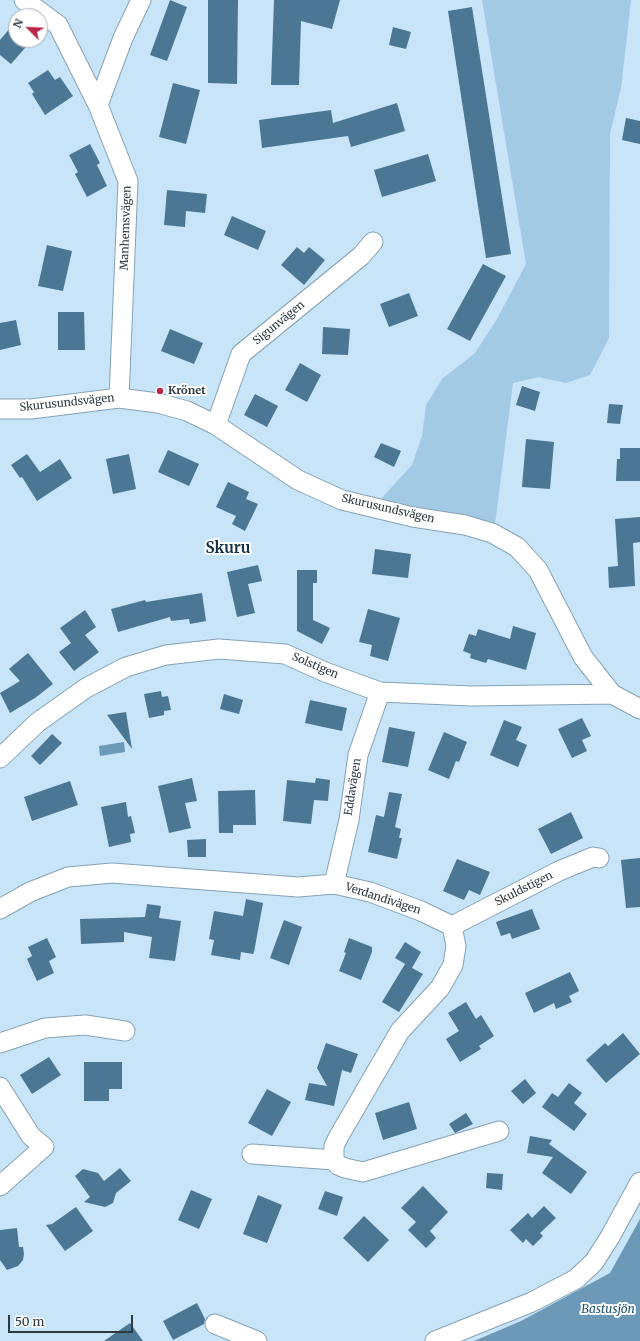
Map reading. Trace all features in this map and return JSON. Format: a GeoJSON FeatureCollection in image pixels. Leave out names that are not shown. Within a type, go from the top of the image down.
{"type":"FeatureCollection","features":[{"type":"Feature","properties":{"kind":"street","name":"Manhemsvägen"},"geometry":{"type":"LineString","coordinates":[[24,0],[58,25],[98,105],[128,181],[119,398]]}},
{"type":"Feature","properties":{"kind":"street"},"geometry":{"type":"LineString","coordinates":[[98,105],[124,38],[141,0]]}},
{"type":"Feature","properties":{"kind":"street","name":"Sigunvägen"},"geometry":{"type":"LineString","coordinates":[[216,425],[241,354],[361,256],[373,242]]}},
{"type":"Feature","properties":{"kind":"street","name":"Skurusundsvägen"},"geometry":{"type":"LineString","coordinates":[[0,409],[31,409],[119,398],[158,403],[187,411],[216,425],[298,480],[342,500],[413,517],[465,525],[492,533],[517,547],[538,570],[583,657],[612,694],[640,709]]}},
{"type":"Feature","properties":{"kind":"street","name":"Solstigen"},"geometry":{"type":"LineString","coordinates":[[0,758],[38,722],[86,688],[126,667],[166,654],[219,649],[284,654],[325,672],[380,692],[471,696],[612,694]]}},
{"type":"Feature","properties":{"kind":"street","name":"Eddavägen"},"geometry":{"type":"LineString","coordinates":[[334,884],[348,820],[358,755],[380,692]]}},
{"type":"Feature","properties":{"kind":"street","name":"Skuldstigen"},"geometry":{"type":"LineString","coordinates":[[452,926],[559,871],[593,857],[599,858]]}},
{"type":"Feature","properties":{"kind":"street","name":"Verdandivägen"},"geometry":{"type":"LineString","coordinates":[[0,908],[30,892],[68,877],[105,874],[298,887],[334,884],[370,892],[420,911],[452,926]]}},
{"type":"Feature","properties":{"kind":"street"},"geometry":{"type":"LineString","coordinates":[[452,926],[456,946],[454,965],[440,988],[400,1030],[339,1136],[334,1146],[334,1160],[338,1165],[363,1172],[499,1131]]}},
{"type":"Feature","properties":{"kind":"street"},"geometry":{"type":"LineString","coordinates":[[0,1044],[45,1028],[86,1025],[125,1031]]}},
{"type":"Feature","properties":{"kind":"street"},"geometry":{"type":"LineString","coordinates":[[0,1087],[31,1136],[44,1147],[0,1186]]}},
{"type":"Feature","properties":{"kind":"street"},"geometry":{"type":"LineString","coordinates":[[252,1154],[334,1160]]}},
{"type":"Feature","properties":{"kind":"street"},"geometry":{"type":"LineString","coordinates":[[435,1341],[532,1302],[576,1279],[594,1262],[640,1182]]}},
{"type":"Feature","properties":{"kind":"street"},"geometry":{"type":"LineString","coordinates":[[215,1324],[256,1341]]}},
{"type":"Feature","properties":{"kind":"shaded area"},"geometry":{"type":"Polygon","coordinates":[[[482,0],[631,0],[621,88],[610,134],[609,338],[590,375],[566,383],[539,377],[513,383],[495,524],[380,500],[412,465],[422,436],[426,405],[442,379],[475,353],[497,319],[526,264],[482,0]]]}},
{"type":"Feature","properties":{"kind":"water"},"geometry":{"type":"Polygon","coordinates":[[[124,742],[125,752],[100,756],[99,746],[124,742]]]}},
{"type":"Feature","properties":{"kind":"water","name":"Bastusjön"},"geometry":{"type":"Polygon","coordinates":[[[640,1219],[640,1341],[474,1341],[521,1321],[610,1273],[640,1219]]]}},
{"type":"Feature","properties":{"kind":"building"},"geometry":{"type":"Polygon","coordinates":[[[170,0],[187,7],[167,61],[150,55],[170,0]]]}},
{"type":"Feature","properties":{"kind":"building"},"geometry":{"type":"Polygon","coordinates":[[[208,0],[238,0],[237,84],[208,83],[208,0]]]}},
{"type":"Feature","properties":{"kind":"building"},"geometry":{"type":"Polygon","coordinates":[[[274,0],[340,0],[332,29],[301,21],[299,85],[271,85],[274,0]]]}},
{"type":"Feature","properties":{"kind":"building"},"geometry":{"type":"Polygon","coordinates":[[[472,7],[511,254],[486,258],[448,11],[472,7]]]}},
{"type":"Feature","properties":{"kind":"building"},"geometry":{"type":"Polygon","coordinates":[[[393,27],[411,32],[406,49],[389,45],[393,27]]]}},
{"type":"Feature","properties":{"kind":"building"},"geometry":{"type":"Polygon","coordinates":[[[8,30],[8,48],[25,48],[11,64],[0,55],[0,40],[8,30]]]}},
{"type":"Feature","properties":{"kind":"building"},"geometry":{"type":"Polygon","coordinates":[[[48,70],[55,80],[60,77],[73,96],[45,115],[32,94],[34,92],[28,83],[48,70]]]}},
{"type":"Feature","properties":{"kind":"building"},"geometry":{"type":"Polygon","coordinates":[[[173,83],[200,90],[186,144],[159,137],[173,83]]]}},
{"type":"Feature","properties":{"kind":"building"},"geometry":{"type":"Polygon","coordinates":[[[397,103],[405,131],[351,147],[348,136],[262,148],[259,120],[331,110],[333,123],[397,103]]]}},
{"type":"Feature","properties":{"kind":"building"},"geometry":{"type":"Polygon","coordinates":[[[626,118],[640,121],[640,144],[622,140],[626,118]]]}},
{"type":"Feature","properties":{"kind":"building"},"geometry":{"type":"Polygon","coordinates":[[[90,144],[100,163],[97,165],[107,186],[87,197],[75,174],[78,172],[69,155],[90,144]]]}},
{"type":"Feature","properties":{"kind":"building"},"geometry":{"type":"Polygon","coordinates":[[[428,154],[436,181],[382,197],[374,170],[428,154]]]}},
{"type":"Feature","properties":{"kind":"building"},"geometry":{"type":"Polygon","coordinates":[[[167,190],[207,194],[205,213],[186,211],[185,227],[164,225],[167,190]]]}},
{"type":"Feature","properties":{"kind":"building"},"geometry":{"type":"Polygon","coordinates":[[[232,216],[266,231],[258,250],[224,235],[232,216]]]}},
{"type":"Feature","properties":{"kind":"building"},"geometry":{"type":"Polygon","coordinates":[[[47,245],[72,251],[63,291],[38,286],[47,245]]]}},
{"type":"Feature","properties":{"kind":"building"},"geometry":{"type":"Polygon","coordinates":[[[297,247],[304,253],[309,247],[325,260],[304,285],[281,265],[297,247]]]}},
{"type":"Feature","properties":{"kind":"building"},"geometry":{"type":"Polygon","coordinates":[[[483,264],[506,276],[470,341],[447,329],[483,264]]]}},
{"type":"Feature","properties":{"kind":"building"},"geometry":{"type":"Polygon","coordinates":[[[409,293],[418,316],[389,327],[380,304],[409,293]]]}},
{"type":"Feature","properties":{"kind":"building"},"geometry":{"type":"Polygon","coordinates":[[[58,312],[84,312],[85,350],[58,350],[58,312]]]}},
{"type":"Feature","properties":{"kind":"building"},"geometry":{"type":"Polygon","coordinates":[[[16,320],[21,345],[0,350],[0,323],[16,320]]]}},
{"type":"Feature","properties":{"kind":"building"},"geometry":{"type":"Polygon","coordinates":[[[323,327],[350,329],[348,355],[322,354],[323,327]]]}},
{"type":"Feature","properties":{"kind":"building"},"geometry":{"type":"Polygon","coordinates":[[[170,329],[203,343],[194,364],[161,351],[170,329]]]}},
{"type":"Feature","properties":{"kind":"building"},"geometry":{"type":"Polygon","coordinates":[[[300,363],[321,375],[307,402],[285,390],[300,363]]]}},
{"type":"Feature","properties":{"kind":"building"},"geometry":{"type":"Polygon","coordinates":[[[522,386],[540,392],[535,411],[516,405],[522,386]]]}},
{"type":"Feature","properties":{"kind":"building"},"geometry":{"type":"Polygon","coordinates":[[[255,394],[278,406],[267,427],[244,415],[255,394]]]}},
{"type":"Feature","properties":{"kind":"building"},"geometry":{"type":"Polygon","coordinates":[[[609,404],[623,405],[620,424],[607,423],[609,404]]]}},
{"type":"Feature","properties":{"kind":"building"},"geometry":{"type":"Polygon","coordinates":[[[526,439],[554,442],[550,489],[522,487],[526,439]]]}},
{"type":"Feature","properties":{"kind":"building"},"geometry":{"type":"Polygon","coordinates":[[[381,443],[401,451],[394,467],[374,457],[381,443]]]}},
{"type":"Feature","properties":{"kind":"building"},"geometry":{"type":"Polygon","coordinates":[[[620,448],[640,448],[640,481],[616,481],[617,459],[620,459],[620,448]]]}},
{"type":"Feature","properties":{"kind":"building"},"geometry":{"type":"Polygon","coordinates":[[[168,450],[199,464],[189,486],[158,472],[168,450]]]}},
{"type":"Feature","properties":{"kind":"building"},"geometry":{"type":"Polygon","coordinates":[[[27,454],[40,472],[60,459],[72,478],[37,501],[22,477],[20,478],[11,465],[27,454]]]}},
{"type":"Feature","properties":{"kind":"building"},"geometry":{"type":"Polygon","coordinates":[[[129,454],[136,489],[113,494],[106,459],[129,454]]]}},
{"type":"Feature","properties":{"kind":"building"},"geometry":{"type":"Polygon","coordinates":[[[228,482],[249,492],[246,499],[258,504],[245,531],[232,524],[236,516],[216,507],[228,482]]]}},
{"type":"Feature","properties":{"kind":"building"},"geometry":{"type":"Polygon","coordinates":[[[640,517],[640,542],[633,543],[635,586],[609,588],[608,567],[618,566],[615,519],[640,517]]]}},
{"type":"Feature","properties":{"kind":"building"},"geometry":{"type":"Polygon","coordinates":[[[375,549],[411,554],[408,578],[372,574],[375,549]]]}},
{"type":"Feature","properties":{"kind":"building"},"geometry":{"type":"Polygon","coordinates":[[[258,565],[262,581],[248,584],[255,613],[237,617],[227,572],[258,565]]]}},
{"type":"Feature","properties":{"kind":"building"},"geometry":{"type":"Polygon","coordinates":[[[297,570],[317,570],[317,583],[313,583],[313,620],[330,628],[322,644],[297,631],[297,570]]]}},
{"type":"Feature","properties":{"kind":"building"},"geometry":{"type":"Polygon","coordinates":[[[202,593],[206,621],[190,624],[189,619],[171,621],[170,617],[118,632],[111,609],[145,600],[146,602],[202,593]]]}},
{"type":"Feature","properties":{"kind":"building"},"geometry":{"type":"Polygon","coordinates":[[[368,609],[400,618],[388,661],[370,656],[372,645],[359,642],[368,609]]]}},
{"type":"Feature","properties":{"kind":"building"},"geometry":{"type":"Polygon","coordinates":[[[85,610],[96,627],[85,635],[99,652],[74,671],[59,652],[71,643],[60,628],[85,610]]]}},
{"type":"Feature","properties":{"kind":"building"},"geometry":{"type":"Polygon","coordinates":[[[513,626],[536,633],[526,670],[488,659],[486,663],[470,658],[471,654],[463,651],[469,634],[476,636],[478,629],[510,639],[513,626]]]}},
{"type":"Feature","properties":{"kind":"building"},"geometry":{"type":"Polygon","coordinates":[[[28,653],[53,684],[35,698],[10,713],[0,693],[20,681],[9,669],[28,653]]]}},
{"type":"Feature","properties":{"kind":"building"},"geometry":{"type":"Polygon","coordinates":[[[161,691],[162,697],[168,696],[171,710],[164,711],[164,715],[149,718],[144,694],[161,691]]]}},
{"type":"Feature","properties":{"kind":"building"},"geometry":{"type":"Polygon","coordinates":[[[224,694],[243,700],[239,714],[220,709],[224,694]]]}},
{"type":"Feature","properties":{"kind":"building"},"geometry":{"type":"Polygon","coordinates":[[[310,700],[347,708],[342,731],[305,723],[310,700]]]}},
{"type":"Feature","properties":{"kind":"building"},"geometry":{"type":"Polygon","coordinates":[[[126,712],[132,749],[107,715],[126,712]]]}},
{"type":"Feature","properties":{"kind":"building"},"geometry":{"type":"Polygon","coordinates":[[[582,718],[591,736],[582,740],[587,751],[572,758],[558,729],[582,718]]]}},
{"type":"Feature","properties":{"kind":"building"},"geometry":{"type":"Polygon","coordinates":[[[504,720],[522,727],[516,740],[527,745],[518,767],[490,755],[504,720]]]}},
{"type":"Feature","properties":{"kind":"building"},"geometry":{"type":"Polygon","coordinates":[[[389,727],[415,732],[408,767],[382,762],[389,727]]]}},
{"type":"Feature","properties":{"kind":"building"},"geometry":{"type":"Polygon","coordinates":[[[444,732],[467,742],[459,762],[456,761],[449,779],[428,770],[444,732]]]}},
{"type":"Feature","properties":{"kind":"building"},"geometry":{"type":"Polygon","coordinates":[[[52,734],[62,743],[40,765],[31,756],[52,734]]]}},
{"type":"Feature","properties":{"kind":"building"},"geometry":{"type":"Polygon","coordinates":[[[192,778],[197,801],[185,803],[191,828],[169,833],[158,786],[192,778]]]}},
{"type":"Feature","properties":{"kind":"building"},"geometry":{"type":"Polygon","coordinates":[[[316,778],[330,780],[328,801],[314,800],[311,824],[283,821],[287,780],[315,783],[316,778]]]}},
{"type":"Feature","properties":{"kind":"building"},"geometry":{"type":"Polygon","coordinates":[[[70,781],[78,805],[32,821],[24,797],[70,781]]]}},
{"type":"Feature","properties":{"kind":"building"},"geometry":{"type":"Polygon","coordinates":[[[255,790],[256,825],[233,825],[233,833],[219,833],[218,791],[255,790]]]}},
{"type":"Feature","properties":{"kind":"building"},"geometry":{"type":"Polygon","coordinates":[[[389,792],[402,794],[395,827],[401,829],[399,838],[402,838],[397,859],[368,852],[376,815],[384,817],[389,792]]]}},
{"type":"Feature","properties":{"kind":"building"},"geometry":{"type":"Polygon","coordinates":[[[126,802],[128,817],[131,816],[135,833],[130,834],[131,842],[109,847],[101,807],[126,802]]]}},
{"type":"Feature","properties":{"kind":"building"},"geometry":{"type":"Polygon","coordinates":[[[571,812],[583,838],[551,854],[538,829],[571,812]]]}},
{"type":"Feature","properties":{"kind":"building"},"geometry":{"type":"Polygon","coordinates":[[[206,839],[206,857],[188,857],[187,840],[206,839]]]}},
{"type":"Feature","properties":{"kind":"building"},"geometry":{"type":"Polygon","coordinates":[[[640,858],[640,907],[626,908],[621,860],[640,858]]]}},
{"type":"Feature","properties":{"kind":"building"},"geometry":{"type":"Polygon","coordinates":[[[457,859],[490,872],[480,895],[469,890],[464,900],[443,891],[457,859]]]}},
{"type":"Feature","properties":{"kind":"building"},"geometry":{"type":"Polygon","coordinates":[[[246,899],[263,903],[253,954],[241,952],[240,960],[211,955],[214,940],[209,939],[214,911],[243,916],[246,899]]]}},
{"type":"Feature","properties":{"kind":"building"},"geometry":{"type":"Polygon","coordinates":[[[147,904],[161,906],[159,918],[181,921],[175,961],[149,958],[152,937],[124,932],[124,942],[81,944],[80,919],[145,917],[147,904]]]}},
{"type":"Feature","properties":{"kind":"building"},"geometry":{"type":"Polygon","coordinates":[[[532,909],[540,929],[512,939],[510,933],[501,936],[496,922],[532,909]]]}},
{"type":"Feature","properties":{"kind":"building"},"geometry":{"type":"Polygon","coordinates":[[[284,920],[302,927],[289,965],[270,958],[284,920]]]}},
{"type":"Feature","properties":{"kind":"building"},"geometry":{"type":"Polygon","coordinates":[[[47,938],[56,957],[49,961],[54,973],[37,981],[27,959],[32,956],[28,947],[47,938]]]}},
{"type":"Feature","properties":{"kind":"building"},"geometry":{"type":"Polygon","coordinates":[[[349,938],[372,947],[372,952],[361,980],[339,971],[346,953],[344,952],[349,938]]]}},
{"type":"Feature","properties":{"kind":"building"},"geometry":{"type":"Polygon","coordinates":[[[405,942],[421,952],[412,968],[395,958],[405,942]]]}},
{"type":"Feature","properties":{"kind":"building"},"geometry":{"type":"Polygon","coordinates":[[[405,964],[423,974],[399,1012],[382,1002],[405,964]]]}},
{"type":"Feature","properties":{"kind":"building"},"geometry":{"type":"Polygon","coordinates":[[[570,972],[579,991],[569,996],[572,1002],[556,1009],[554,1003],[534,1013],[525,993],[570,972]]]}},
{"type":"Feature","properties":{"kind":"building"},"geometry":{"type":"Polygon","coordinates":[[[466,1002],[476,1019],[481,1015],[494,1036],[479,1046],[481,1049],[460,1062],[446,1039],[459,1031],[448,1013],[466,1002]]]}},
{"type":"Feature","properties":{"kind":"building"},"geometry":{"type":"Polygon","coordinates":[[[623,1033],[640,1054],[606,1083],[586,1060],[605,1043],[608,1046],[623,1033]]]}},
{"type":"Feature","properties":{"kind":"building"},"geometry":{"type":"Polygon","coordinates":[[[326,1043],[358,1054],[351,1073],[342,1070],[334,1106],[305,1100],[309,1083],[327,1086],[317,1068],[326,1043]]]}},
{"type":"Feature","properties":{"kind":"building"},"geometry":{"type":"Polygon","coordinates":[[[49,1057],[61,1075],[32,1094],[20,1075],[49,1057]]]}},
{"type":"Feature","properties":{"kind":"building"},"geometry":{"type":"Polygon","coordinates":[[[84,1062],[122,1062],[122,1089],[109,1089],[109,1101],[84,1101],[84,1062]]]}},
{"type":"Feature","properties":{"kind":"building"},"geometry":{"type":"Polygon","coordinates":[[[525,1079],[536,1093],[523,1104],[511,1091],[525,1079]]]}},
{"type":"Feature","properties":{"kind":"building"},"geometry":{"type":"Polygon","coordinates":[[[569,1083],[582,1093],[574,1103],[587,1114],[574,1131],[542,1107],[552,1093],[558,1097],[569,1083]]]}},
{"type":"Feature","properties":{"kind":"building"},"geometry":{"type":"Polygon","coordinates":[[[267,1089],[291,1102],[272,1136],[248,1123],[267,1089]]]}},
{"type":"Feature","properties":{"kind":"building"},"geometry":{"type":"Polygon","coordinates":[[[409,1102],[417,1129],[383,1140],[375,1113],[409,1102]]]}},
{"type":"Feature","properties":{"kind":"building"},"geometry":{"type":"Polygon","coordinates":[[[466,1113],[473,1124],[455,1133],[449,1124],[466,1113]]]}},
{"type":"Feature","properties":{"kind":"building"},"geometry":{"type":"Polygon","coordinates":[[[530,1136],[552,1140],[549,1144],[587,1172],[571,1194],[542,1173],[553,1157],[527,1153],[530,1136]]]}},
{"type":"Feature","properties":{"kind":"building"},"geometry":{"type":"Polygon","coordinates":[[[120,1168],[131,1181],[116,1193],[113,1203],[105,1207],[84,1202],[90,1197],[75,1176],[83,1169],[98,1173],[104,1181],[120,1168]]]}},
{"type":"Feature","properties":{"kind":"building"},"geometry":{"type":"Polygon","coordinates":[[[487,1173],[503,1174],[502,1190],[486,1188],[487,1173]]]}},
{"type":"Feature","properties":{"kind":"building"},"geometry":{"type":"Polygon","coordinates":[[[423,1186],[448,1212],[430,1231],[436,1238],[426,1248],[408,1230],[416,1222],[401,1208],[423,1186]]]}},
{"type":"Feature","properties":{"kind":"building"},"geometry":{"type":"Polygon","coordinates":[[[191,1190],[212,1199],[199,1229],[178,1220],[191,1190]]]}},
{"type":"Feature","properties":{"kind":"building"},"geometry":{"type":"Polygon","coordinates":[[[325,1191],[343,1197],[337,1216],[318,1209],[325,1191]]]}},
{"type":"Feature","properties":{"kind":"building"},"geometry":{"type":"Polygon","coordinates":[[[258,1195],[282,1205],[267,1243],[243,1234],[258,1195]]]}},
{"type":"Feature","properties":{"kind":"building"},"geometry":{"type":"Polygon","coordinates":[[[544,1206],[556,1218],[540,1233],[543,1236],[533,1246],[526,1239],[523,1243],[510,1230],[528,1213],[532,1218],[544,1206]]]}},
{"type":"Feature","properties":{"kind":"building"},"geometry":{"type":"Polygon","coordinates":[[[76,1207],[93,1231],[65,1251],[46,1225],[52,1224],[76,1207]]]}},
{"type":"Feature","properties":{"kind":"building"},"geometry":{"type":"Polygon","coordinates":[[[364,1216],[389,1240],[368,1262],[343,1238],[364,1216]]]}},
{"type":"Feature","properties":{"kind":"building"},"geometry":{"type":"Polygon","coordinates":[[[17,1228],[19,1247],[23,1247],[23,1260],[18,1266],[7,1270],[0,1260],[0,1230],[17,1228]]]}},
{"type":"Feature","properties":{"kind":"building"},"geometry":{"type":"Polygon","coordinates":[[[197,1303],[205,1319],[204,1324],[173,1340],[163,1321],[197,1303]]]}},
{"type":"Feature","properties":{"kind":"building"},"geometry":{"type":"Polygon","coordinates":[[[130,1323],[143,1341],[104,1341],[130,1323]]]}},
{"type":"Feature","properties":{"kind":"place","name":"Krönet"},"geometry":{"type":"Point","coordinates":[160,391]}},
{"type":"Feature","properties":{"kind":"district","name":"Skuru"},"geometry":{"type":"Point","coordinates":[228,549]}}]}
